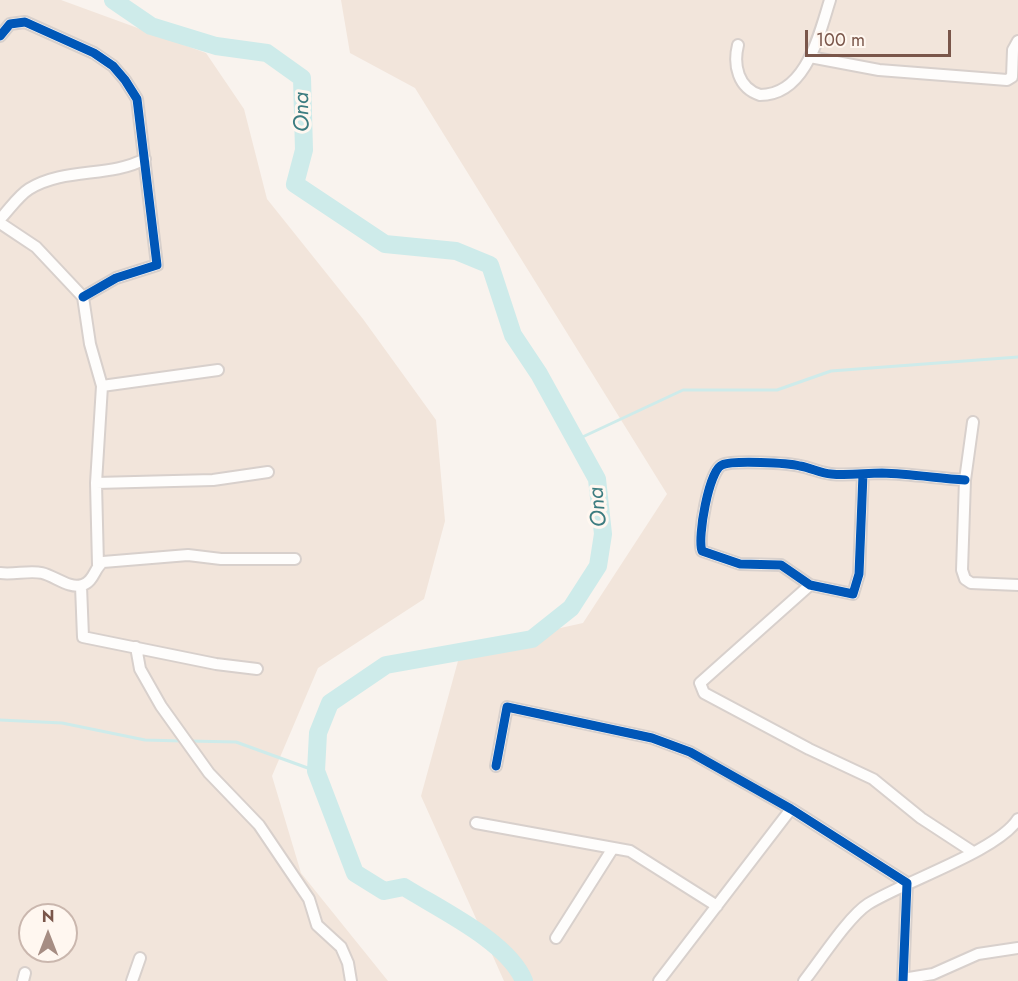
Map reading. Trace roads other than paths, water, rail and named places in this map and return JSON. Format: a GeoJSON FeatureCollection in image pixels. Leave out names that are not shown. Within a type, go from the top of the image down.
{"type":"FeatureCollection","features":[{"type":"Feature","properties":{"kind":"street"},"geometry":{"type":"LineString","coordinates":[[738,45],[736,63],[738,74],[749,89],[760,95],[772,93],[791,83],[810,57],[830,0]]}},
{"type":"Feature","properties":{"kind":"street"},"geometry":{"type":"LineString","coordinates":[[0,36],[10,24],[25,22],[94,53],[112,66],[136,99],[157,265],[116,278],[83,297]]}},
{"type":"Feature","properties":{"kind":"street"},"geometry":{"type":"LineString","coordinates":[[810,57],[888,71],[1007,80],[1012,77],[1013,50],[1018,41]]}},
{"type":"Feature","properties":{"kind":"street"},"geometry":{"type":"LineString","coordinates":[[98,565],[96,483],[102,386],[90,344],[83,297],[36,247],[0,221],[28,190],[68,174],[128,169],[145,159]]}},
{"type":"Feature","properties":{"kind":"street"},"geometry":{"type":"LineString","coordinates":[[102,386],[218,370]]}},
{"type":"Feature","properties":{"kind":"street"},"geometry":{"type":"LineString","coordinates":[[974,422],[965,480],[960,551],[965,579],[971,583],[1018,585]]}},
{"type":"Feature","properties":{"kind":"street"},"geometry":{"type":"LineString","coordinates":[[863,474],[859,574],[853,594],[810,585],[781,565],[740,564],[702,551],[699,543],[700,534],[716,470],[722,465],[764,463],[799,465],[830,474],[863,474],[965,480]]}},
{"type":"Feature","properties":{"kind":"street"},"geometry":{"type":"LineString","coordinates":[[96,483],[213,480],[268,472]]}},
{"type":"Feature","properties":{"kind":"street"},"geometry":{"type":"LineString","coordinates":[[0,573],[42,573],[81,586],[90,581],[98,565],[103,561],[188,555],[221,559],[295,559]]}},
{"type":"Feature","properties":{"kind":"street"},"geometry":{"type":"LineString","coordinates":[[810,585],[700,683],[704,693],[809,749],[873,779],[921,818],[973,852]]}},
{"type":"Feature","properties":{"kind":"street"},"geometry":{"type":"LineString","coordinates":[[81,586],[83,637],[216,664],[257,669]]}},
{"type":"Feature","properties":{"kind":"street"},"geometry":{"type":"LineString","coordinates":[[136,647],[140,669],[161,706],[209,773],[259,825],[309,898],[317,926],[341,947],[348,963],[351,981]]}},
{"type":"Feature","properties":{"kind":"street"},"geometry":{"type":"LineString","coordinates":[[496,766],[507,707],[651,738],[690,752],[791,809],[907,883]]}},
{"type":"Feature","properties":{"kind":"street"},"geometry":{"type":"LineString","coordinates":[[660,981],[791,809]]}},
{"type":"Feature","properties":{"kind":"street"},"geometry":{"type":"LineString","coordinates":[[804,981],[866,905],[973,852],[1013,827],[1018,819]]}},
{"type":"Feature","properties":{"kind":"street"},"geometry":{"type":"LineString","coordinates":[[476,823],[630,851],[717,906]]}},
{"type":"Feature","properties":{"kind":"street"},"geometry":{"type":"LineString","coordinates":[[556,938],[613,848]]}},
{"type":"Feature","properties":{"kind":"street"},"geometry":{"type":"LineString","coordinates":[[907,883],[903,980],[933,974],[978,954],[1018,948]]}},
{"type":"Feature","properties":{"kind":"street"},"geometry":{"type":"LineString","coordinates":[[132,981],[140,958]]}},
{"type":"Feature","properties":{"kind":"waterway","name":"Ona"},"geometry":{"type":"LineString","coordinates":[[113,0],[151,26],[216,46],[267,53],[302,78],[304,150],[295,184],[385,244],[456,251],[490,265],[513,335],[539,374],[597,479],[603,534],[598,566],[571,608],[532,639],[386,665],[330,703],[318,733],[316,771],[355,873],[384,891],[404,887],[472,928],[504,953],[524,981]]}},
{"type":"Feature","properties":{"kind":"waterway"},"geometry":{"type":"LineString","coordinates":[[576,440],[683,390],[777,390],[831,371],[1018,357]]}},
{"type":"Feature","properties":{"kind":"waterway"},"geometry":{"type":"LineString","coordinates":[[0,720],[62,723],[145,740],[182,741]]}},
{"type":"Feature","properties":{"kind":"waterway"},"geometry":{"type":"LineString","coordinates":[[189,741],[236,742],[316,771]]}}]}
